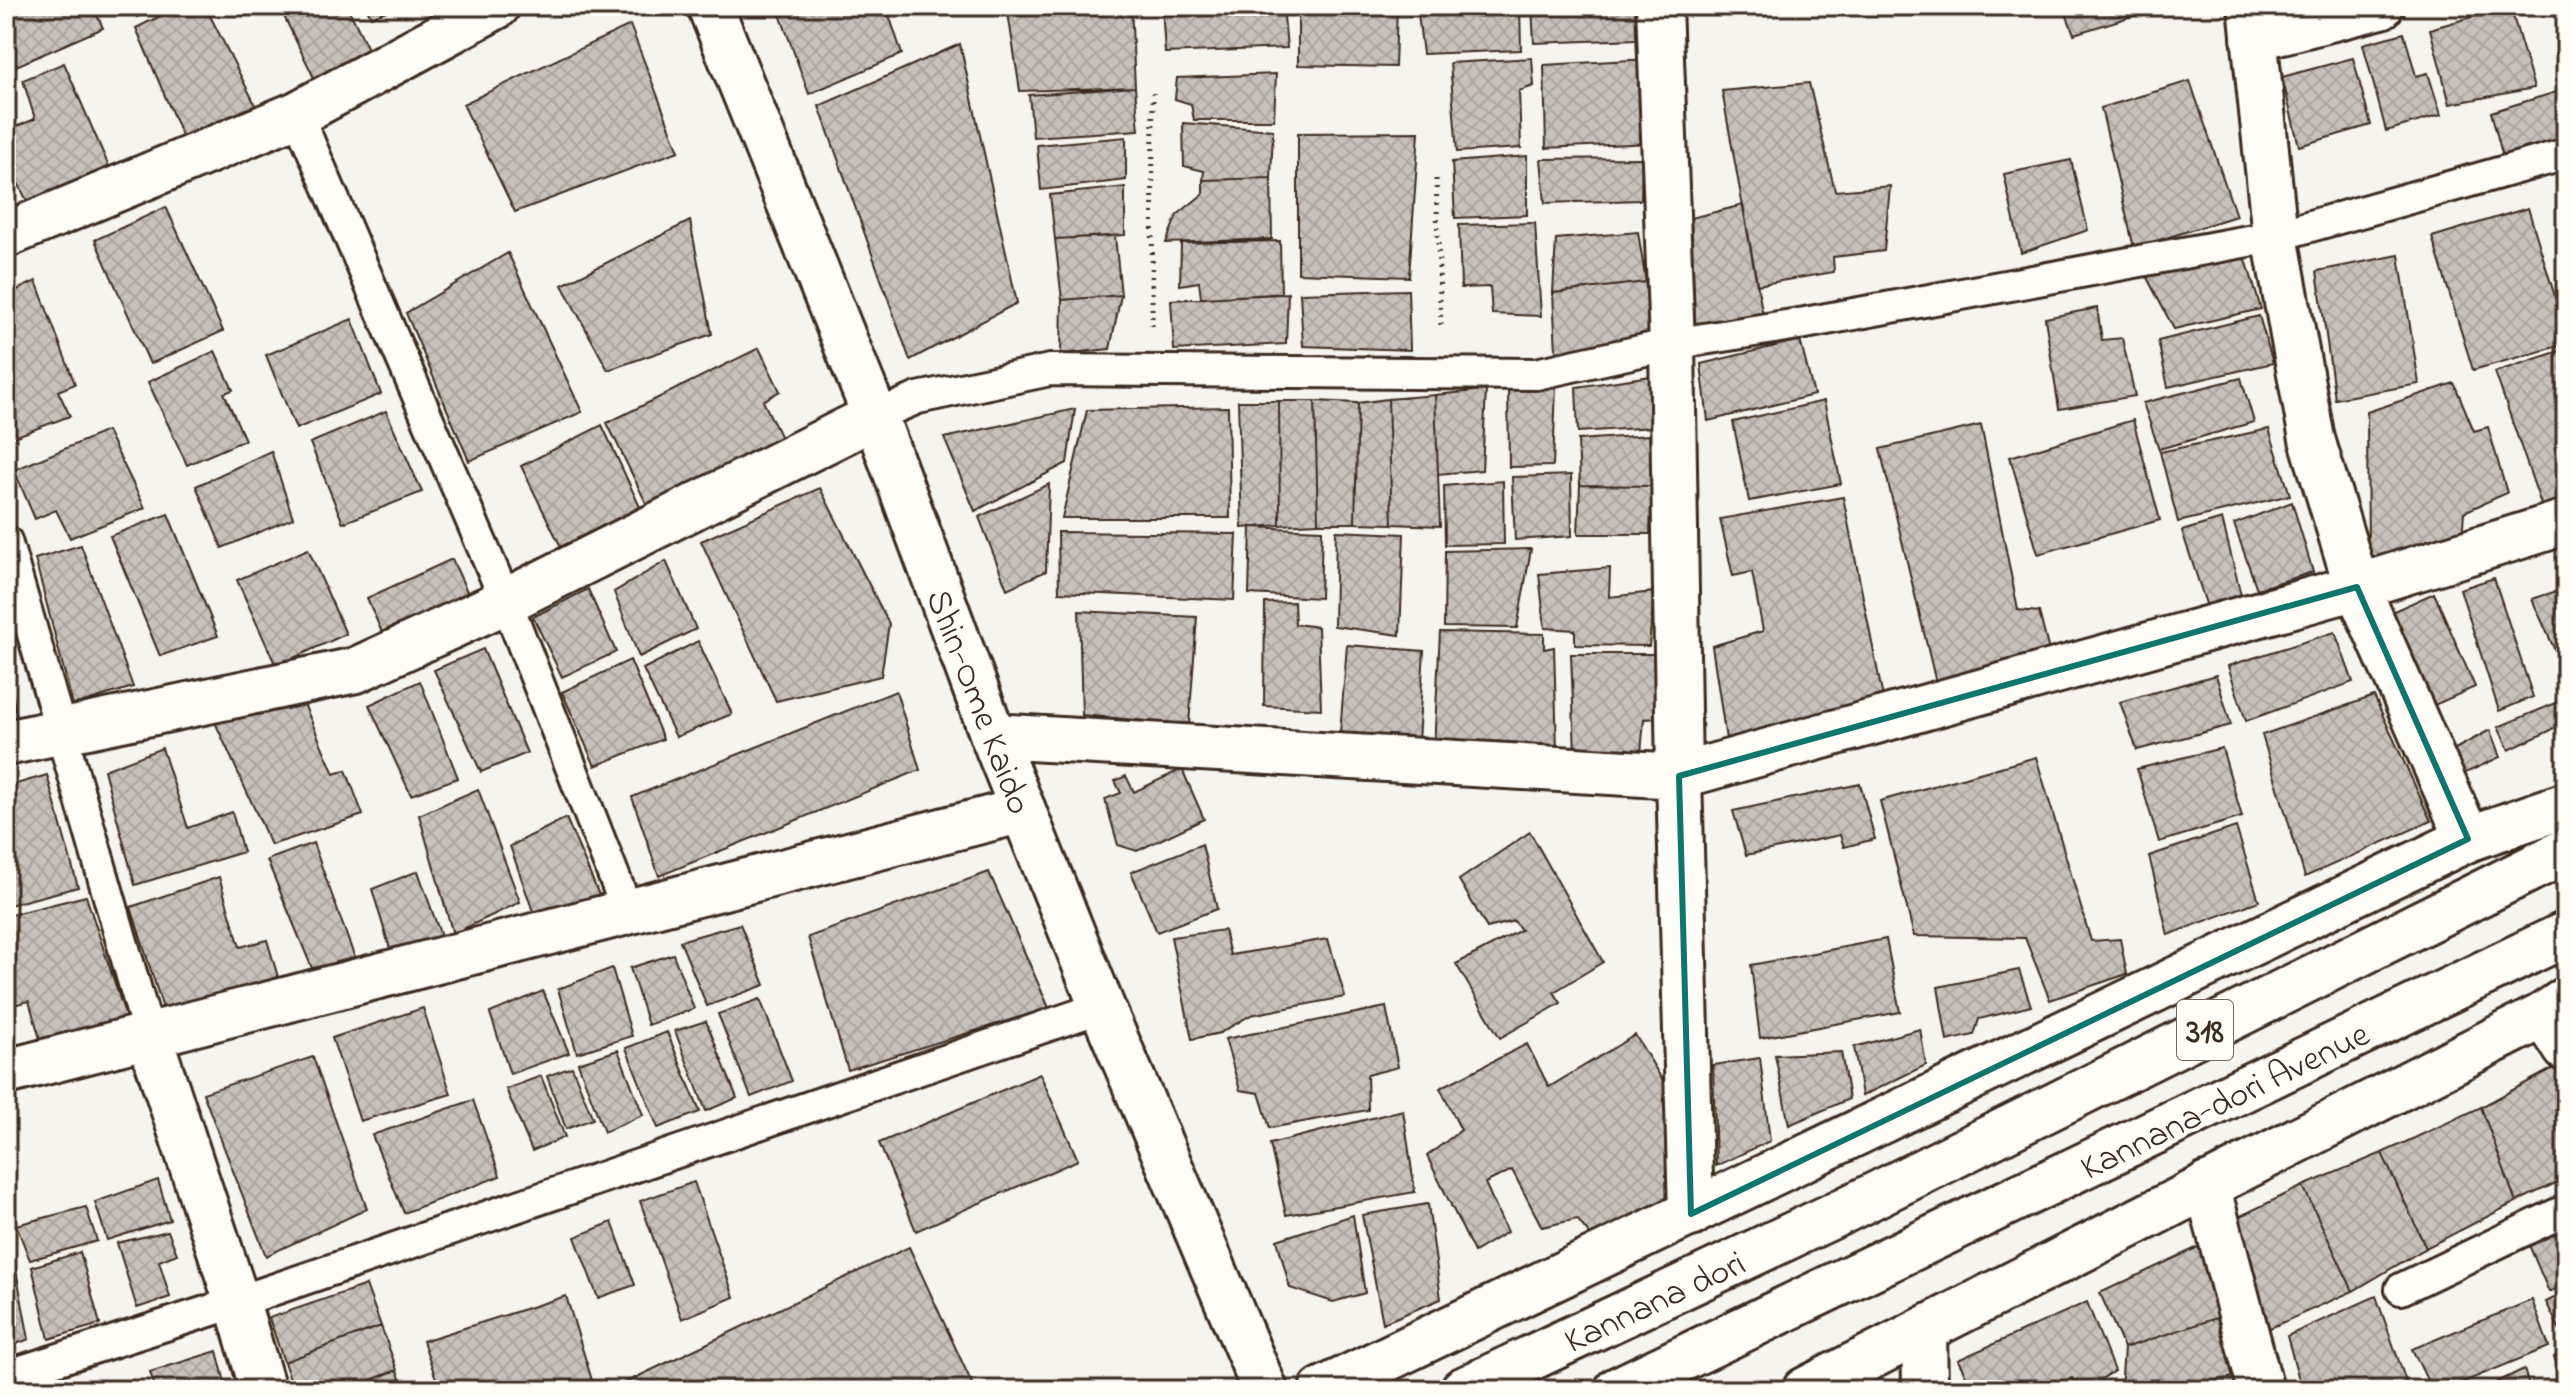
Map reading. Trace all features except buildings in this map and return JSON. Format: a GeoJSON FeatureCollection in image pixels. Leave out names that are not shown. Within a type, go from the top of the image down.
{"type":"FeatureCollection","features":[{"type":"Feature","properties":{"kind":"street"},"geometry":{"type":"LineString","coordinates":[[6,235],[297,114],[497,6]]}},
{"type":"Feature","properties":{"kind":"street","name":"Shin-Ome Kaido"},"geometry":{"type":"LineString","coordinates":[[710,6],[875,416],[993,736],[1102,1007],[1265,1390]]}},
{"type":"Feature","properties":{"kind":"street"},"geometry":{"type":"LineString","coordinates":[[1659,6],[1672,344],[1679,776],[1691,1214]]}},
{"type":"Feature","properties":{"kind":"street"},"geometry":{"type":"LineString","coordinates":[[2381,6],[2252,22],[2275,236],[2312,439],[2357,587],[2468,839]]}},
{"type":"Feature","properties":{"kind":"street"},"geometry":{"type":"LineString","coordinates":[[6,743],[356,670],[506,601],[875,416]]}},
{"type":"Feature","properties":{"kind":"street"},"geometry":{"type":"LineString","coordinates":[[993,736],[1679,776],[2357,587],[2566,522]]}},
{"type":"Feature","properties":{"kind":"street"},"geometry":{"type":"LineString","coordinates":[[1322,1390],[2468,839],[2566,805]]}},
{"type":"Feature","properties":{"kind":"street"},"geometry":{"type":"LineString","coordinates":[[6,1072],[1023,810]]}},
{"type":"Feature","properties":{"kind":"street","name":"Kannana-dori Avenue"},"geometry":{"type":"LineString","coordinates":[[1845,1210],[2566,851]]}},
{"type":"Feature","properties":{"kind":"street","name":"Kannana-dori Avenue"},"geometry":{"type":"LineString","coordinates":[[1883,1264],[2566,934]]}},
{"type":"Feature","properties":{"kind":"street"},"geometry":{"type":"LineString","coordinates":[[1805,1390],[2207,1185],[2559,1021]]}},
{"type":"Feature","properties":{"kind":"street"},"geometry":{"type":"LineString","coordinates":[[149,1035],[263,1390]]}},
{"type":"Feature","properties":{"kind":"street"},"geometry":{"type":"LineString","coordinates":[[2207,1185],[2261,1390]]}},
{"type":"Feature","properties":{"kind":"street","name":"Kannana dori"},"geometry":{"type":"LineString","coordinates":[[1463,1390],[1845,1210]]}},
{"type":"Feature","properties":{"kind":"street","name":"Kannana dori"},"geometry":{"type":"LineString","coordinates":[[1617,1390],[1883,1264]]}},
{"type":"Feature","properties":{"kind":"street"},"geometry":{"type":"LineString","coordinates":[[1924,1331],[1925,1390]]}},
{"type":"Feature","properties":{"kind":"lane"},"geometry":{"type":"LineString","coordinates":[[297,114],[506,601],[628,912]]}},
{"type":"Feature","properties":{"kind":"lane"},"geometry":{"type":"LineString","coordinates":[[875,416],[918,398],[1050,370],[1536,374],[1672,344],[1821,320],[2275,236],[2566,154]]}},
{"type":"Feature","properties":{"kind":"lane"},"geometry":{"type":"LineString","coordinates":[[6,541],[149,1035]]}},
{"type":"Feature","properties":{"kind":"lane"},"geometry":{"type":"LineString","coordinates":[[6,1376],[237,1302],[1102,1007]]}},
{"type":"Feature","properties":{"kind":"lane"},"geometry":{"type":"LineString","coordinates":[[2401,1289],[2566,1210]]}},
{"type":"Feature","properties":{"kind":"path"},"geometry":{"type":"LineString","coordinates":[[1152,371],[1153,93]]}},
{"type":"Feature","properties":{"kind":"path"},"geometry":{"type":"LineString","coordinates":[[1436,179],[1443,373]]}},
{"type":"Feature","properties":{"kind":"highlighted area"},"geometry":{"type":"Polygon","coordinates":[[[2357,587],[2468,839],[1691,1214],[1679,776],[2357,587]]]}}]}
